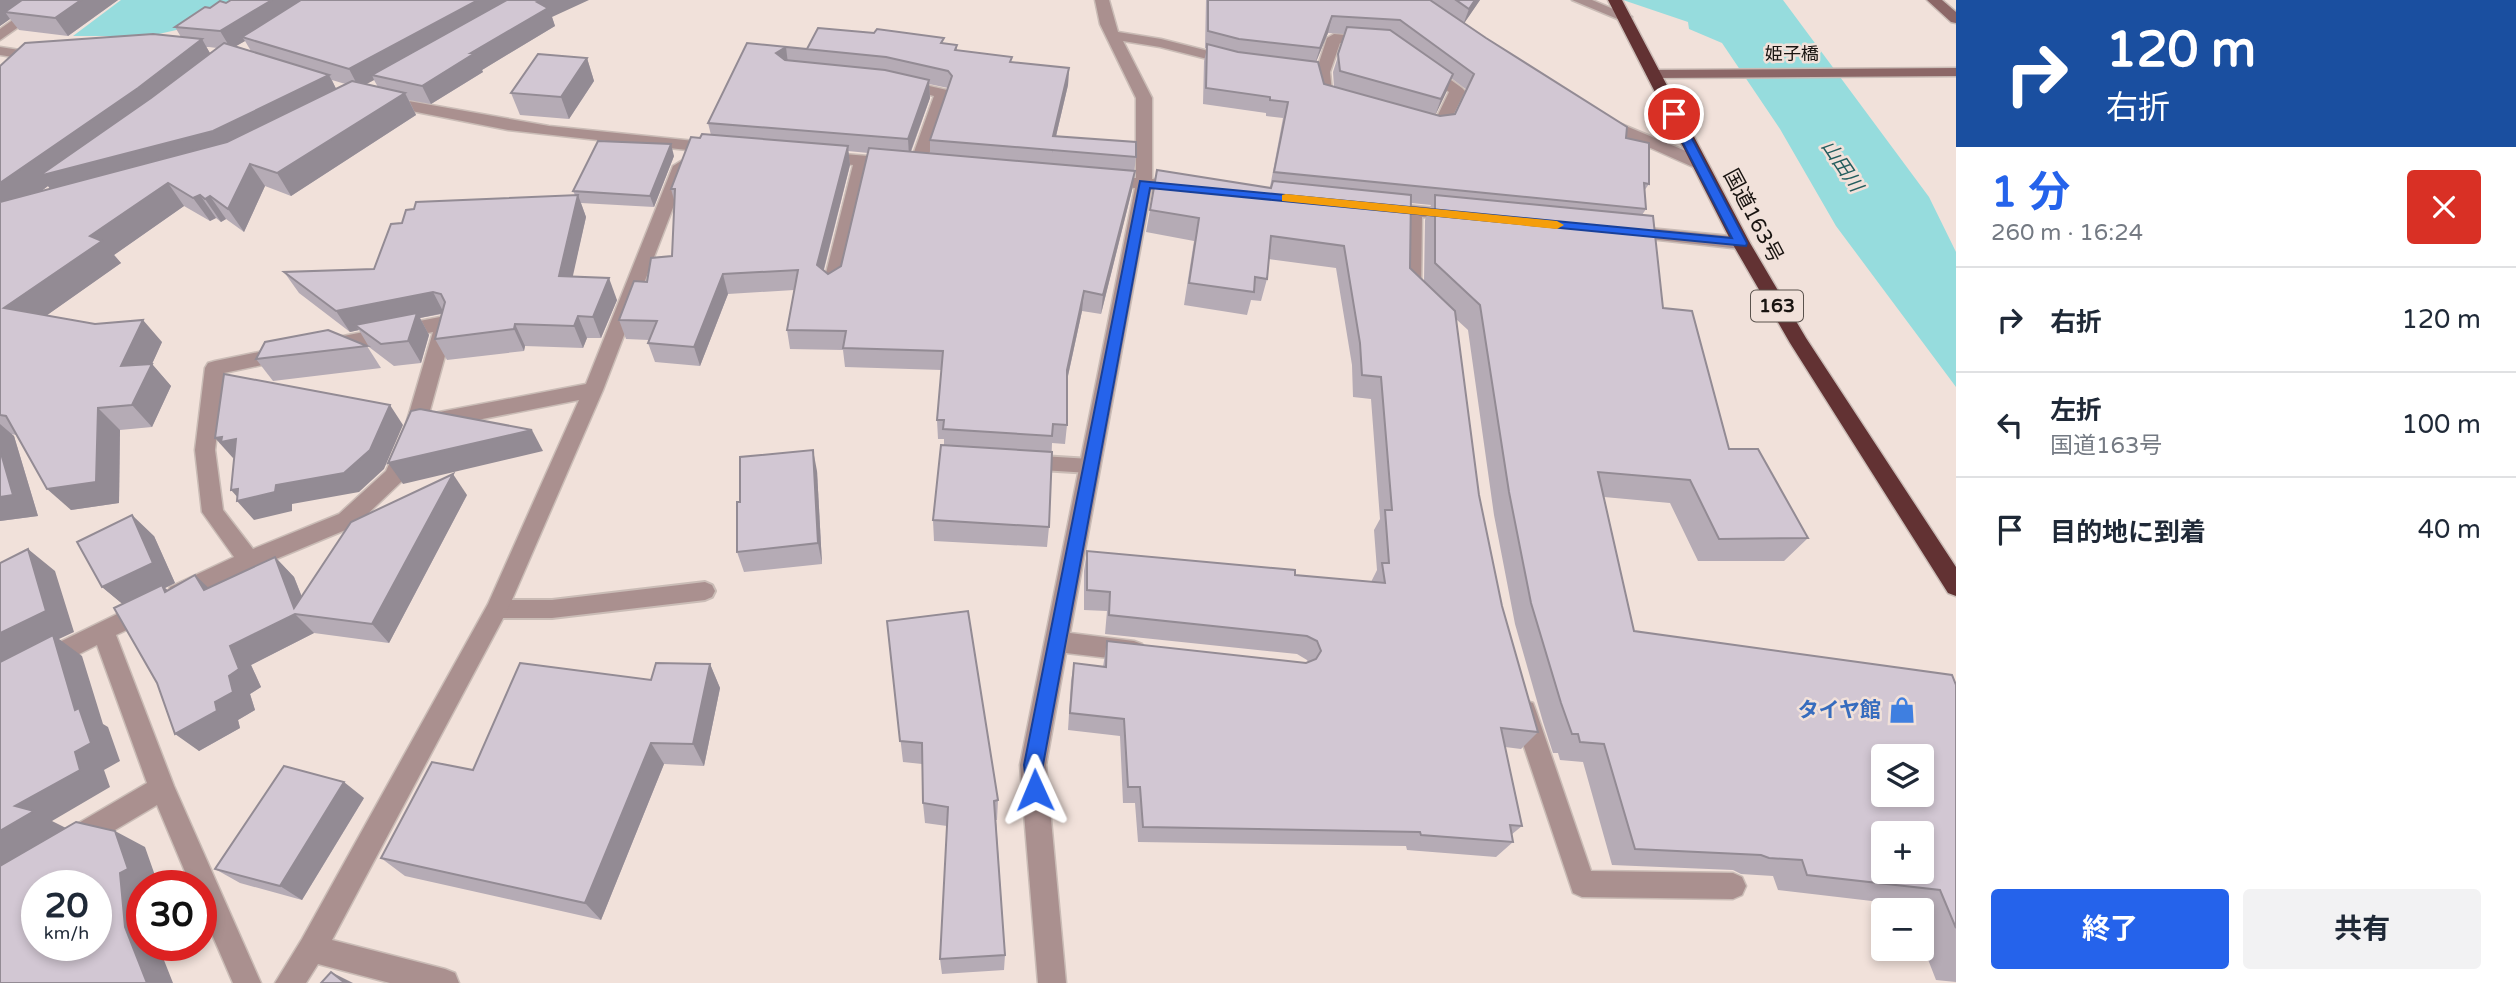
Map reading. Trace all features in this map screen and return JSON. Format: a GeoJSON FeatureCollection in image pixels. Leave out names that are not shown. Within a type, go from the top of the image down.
{"type":"FeatureCollection","features":[{"type":"Feature","properties":{"kind":"highway","name":"国道163号"},"geometry":{"type":"LineString","coordinates":[[1621,10],[1741,243],[1799,343],[1956,586]]}},
{"type":"Feature","properties":{"kind":"street"},"geometry":{"type":"LineString","coordinates":[[0,36],[50,0]]}},
{"type":"Feature","properties":{"kind":"street"},"geometry":{"type":"LineString","coordinates":[[1052,983],[1033,765],[1144,184],[1144,98],[1107,24],[1102,0]]}},
{"type":"Feature","properties":{"kind":"street"},"geometry":{"type":"LineString","coordinates":[[1580,0],[1621,10]]}},
{"type":"Feature","properties":{"kind":"street"},"geometry":{"type":"LineString","coordinates":[[1934,0],[1956,19]]}},
{"type":"Feature","properties":{"kind":"street"},"geometry":{"type":"LineString","coordinates":[[1113,35],[1161,43],[1244,64]]}},
{"type":"Feature","properties":{"kind":"street"},"geometry":{"type":"LineString","coordinates":[[1334,38],[1389,42],[1457,91],[1440,128],[1325,95],[1317,72],[1334,38]]}},
{"type":"Feature","properties":{"kind":"street"},"geometry":{"type":"LineString","coordinates":[[0,51],[51,58]]}},
{"type":"Feature","properties":{"kind":"street","name":"姫子橋"},"geometry":{"type":"LineString","coordinates":[[1653,74],[1956,72]]}},
{"type":"Feature","properties":{"kind":"street"},"geometry":{"type":"LineString","coordinates":[[809,156],[924,166],[942,93],[887,81]]}},
{"type":"Feature","properties":{"kind":"street"},"geometry":{"type":"LineString","coordinates":[[373,99],[435,114],[729,149]]}},
{"type":"Feature","properties":{"kind":"street"},"geometry":{"type":"LineString","coordinates":[[1583,112],[1626,134],[1699,163]]}},
{"type":"Feature","properties":{"kind":"street"},"geometry":{"type":"LineString","coordinates":[[289,983],[312,949],[497,609],[593,390],[689,146]]}},
{"type":"Feature","properties":{"kind":"street"},"geometry":{"type":"LineString","coordinates":[[832,285],[862,160]]}},
{"type":"Feature","properties":{"kind":"street"},"geometry":{"type":"LineString","coordinates":[[1091,180],[1198,189]]}},
{"type":"Feature","properties":{"kind":"street"},"geometry":{"type":"LineString","coordinates":[[1374,207],[1468,216]]}},
{"type":"Feature","properties":{"kind":"street"},"geometry":{"type":"LineString","coordinates":[[1414,211],[1412,292],[1438,315]]}},
{"type":"Feature","properties":{"kind":"street"},"geometry":{"type":"LineString","coordinates":[[1615,231],[1741,243]]}},
{"type":"Feature","properties":{"kind":"street"},"geometry":{"type":"LineString","coordinates":[[0,683],[249,560],[347,520],[394,475],[416,424],[445,323],[215,368],[205,450],[213,512],[249,560]]}},
{"type":"Feature","properties":{"kind":"street"},"geometry":{"type":"LineString","coordinates":[[416,424],[593,390]]}},
{"type":"Feature","properties":{"kind":"street"},"geometry":{"type":"LineString","coordinates":[[103,630],[162,788],[247,983]]}},
{"type":"Feature","properties":{"kind":"street"},"geometry":{"type":"LineString","coordinates":[[1056,642],[1150,653]]}},
{"type":"Feature","properties":{"kind":"street"},"geometry":{"type":"LineString","coordinates":[[1518,687],[1582,884],[1733,886]]}},
{"type":"Feature","properties":{"kind":"street"},"geometry":{"type":"LineString","coordinates":[[58,850],[162,788]]}},
{"type":"Feature","properties":{"kind":"street"},"geometry":{"type":"LineString","coordinates":[[312,949],[445,983]]}},
{"type":"Feature","properties":{"kind":"lane"},"geometry":{"type":"LineString","coordinates":[[1009,461],[1090,466]]}},
{"type":"Feature","properties":{"kind":"lane"},"geometry":{"type":"LineString","coordinates":[[497,609],[552,609],[705,591]]}},
{"type":"Feature","properties":{"kind":"water"},"geometry":{"type":"Polygon","coordinates":[[[121,0],[249,0],[185,28],[150,36],[73,36],[121,0]]]}},
{"type":"Feature","properties":{"kind":"water","name":"山田川"},"geometry":{"type":"Polygon","coordinates":[[[1623,0],[1783,0],[1929,197],[1956,252],[1956,387],[1836,226],[1780,129],[1722,43],[1689,29],[1688,22],[1623,0]]]}},
{"type":"Feature","properties":{"kind":"building"},"geometry":{"type":"Polygon","coordinates":[[[22,0],[81,0],[55,18],[5,12],[22,0]]]}},
{"type":"Feature","properties":{"kind":"building"},"geometry":{"type":"Polygon","coordinates":[[[231,0],[272,0],[220,31],[175,27],[205,7],[210,8],[220,1],[226,3],[231,0]]]}},
{"type":"Feature","properties":{"kind":"building"},"geometry":{"type":"Polygon","coordinates":[[[301,0],[478,0],[349,69],[242,37],[301,0]]]}},
{"type":"Feature","properties":{"kind":"building"},"geometry":{"type":"Polygon","coordinates":[[[507,0],[543,0],[537,2],[548,8],[471,53],[475,53],[422,86],[372,75],[507,0]]]}},
{"type":"Feature","properties":{"kind":"building"},"geometry":{"type":"Polygon","coordinates":[[[1208,0],[1430,0],[1627,127],[1626,138],[1649,143],[1649,184],[1644,183],[1646,209],[1274,172],[1288,102],[1206,88],[1207,44],[1238,52],[1318,62],[1324,84],[1440,116],[1455,114],[1474,74],[1400,20],[1332,16],[1320,48],[1239,39],[1208,31],[1208,0]]]}},
{"type":"Feature","properties":{"kind":"building"},"geometry":{"type":"Polygon","coordinates":[[[1456,0],[1475,0],[1469,9],[1456,0]]]}},
{"type":"Feature","properties":{"kind":"building"},"geometry":{"type":"Polygon","coordinates":[[[1347,27],[1390,30],[1453,74],[1441,99],[1340,71],[1338,54],[1347,27]]]}},
{"type":"Feature","properties":{"kind":"building"},"geometry":{"type":"Polygon","coordinates":[[[818,28],[874,33],[877,29],[944,38],[941,43],[957,45],[955,50],[1012,57],[1010,62],[1069,68],[1053,136],[1136,142],[1136,157],[930,140],[952,76],[948,71],[886,57],[786,47],[776,53],[785,60],[885,70],[929,80],[908,139],[708,123],[747,43],[807,49],[818,28]]]}},
{"type":"Feature","properties":{"kind":"building"},"geometry":{"type":"Polygon","coordinates":[[[153,34],[202,39],[138,88],[0,183],[0,66],[25,43],[153,34]]]}},
{"type":"Feature","properties":{"kind":"building"},"geometry":{"type":"Polygon","coordinates":[[[224,43],[329,75],[213,131],[39,176],[151,98],[224,43]]]}},
{"type":"Feature","properties":{"kind":"building"},"geometry":{"type":"Polygon","coordinates":[[[538,54],[587,58],[561,97],[511,93],[538,54]]]}},
{"type":"Feature","properties":{"kind":"building"},"geometry":{"type":"Polygon","coordinates":[[[352,81],[405,93],[277,173],[250,164],[228,209],[210,196],[205,199],[200,195],[193,198],[168,183],[90,236],[102,241],[4,308],[95,324],[143,320],[121,366],[152,364],[132,405],[98,408],[96,482],[47,489],[6,416],[0,415],[0,202],[227,142],[352,81]]]}},
{"type":"Feature","properties":{"kind":"building"},"geometry":{"type":"Polygon","coordinates":[[[702,134],[848,146],[817,265],[828,274],[841,266],[869,148],[1135,171],[1103,295],[1084,291],[1067,370],[1067,425],[1053,424],[1052,436],[943,429],[944,420],[937,420],[943,351],[843,348],[846,331],[787,330],[798,270],[723,274],[694,347],[648,343],[657,321],[619,320],[634,281],[647,282],[651,258],[672,256],[675,189],[671,189],[691,137],[700,138],[702,134]]]}},
{"type":"Feature","properties":{"kind":"building"},"geometry":{"type":"Polygon","coordinates":[[[598,141],[671,144],[650,196],[573,191],[598,141]]]}},
{"type":"Feature","properties":{"kind":"building"},"geometry":{"type":"Polygon","coordinates":[[[1157,170],[1271,188],[1273,181],[1411,195],[1410,268],[1455,311],[1479,495],[1502,606],[1538,732],[1501,728],[1522,826],[1510,825],[1513,842],[1421,835],[1420,832],[1143,827],[1140,787],[1128,787],[1124,719],[1070,713],[1074,663],[1106,667],[1107,641],[1306,663],[1316,659],[1321,651],[1317,641],[1307,636],[1109,615],[1110,592],[1087,590],[1087,551],[1295,570],[1295,575],[1385,583],[1382,563],[1389,563],[1385,510],[1392,510],[1381,377],[1362,375],[1360,343],[1344,246],[1271,236],[1267,279],[1255,277],[1254,292],[1189,283],[1199,218],[1150,210],[1157,170]]]}},
{"type":"Feature","properties":{"kind":"building"},"geometry":{"type":"Polygon","coordinates":[[[578,195],[559,276],[609,278],[593,317],[578,316],[574,326],[515,324],[514,329],[435,339],[445,302],[441,294],[433,292],[336,311],[284,272],[374,269],[391,224],[402,223],[406,210],[414,209],[416,202],[578,195]]]}},
{"type":"Feature","properties":{"kind":"building"},"geometry":{"type":"Polygon","coordinates":[[[1435,195],[1653,216],[1663,308],[1692,311],[1729,449],[1758,449],[1808,538],[1719,539],[1690,480],[1598,472],[1634,631],[1952,675],[1956,685],[1956,928],[1940,890],[1887,884],[1934,884],[1934,821],[1871,821],[1871,882],[1807,875],[1802,860],[1761,855],[1635,849],[1604,744],[1580,742],[1578,734],[1572,734],[1531,603],[1509,492],[1480,305],[1435,263],[1435,195]]]}},
{"type":"Feature","properties":{"kind":"building"},"geometry":{"type":"Polygon","coordinates":[[[417,313],[408,341],[381,344],[355,325],[417,313]]]}},
{"type":"Feature","properties":{"kind":"building"},"geometry":{"type":"Polygon","coordinates":[[[328,330],[367,346],[256,359],[265,342],[328,330]]]}},
{"type":"Feature","properties":{"kind":"building"},"geometry":{"type":"Polygon","coordinates":[[[224,374],[390,405],[370,450],[344,473],[276,485],[275,492],[237,501],[238,489],[231,490],[236,439],[221,442],[222,437],[215,438],[224,374]]]}},
{"type":"Feature","properties":{"kind":"building"},"geometry":{"type":"Polygon","coordinates":[[[420,409],[532,430],[388,463],[411,411],[420,409]]]}},
{"type":"Feature","properties":{"kind":"building"},"geometry":{"type":"Polygon","coordinates":[[[941,445],[1052,452],[1049,527],[933,520],[941,445]]]}},
{"type":"Feature","properties":{"kind":"building"},"geometry":{"type":"Polygon","coordinates":[[[0,450],[13,495],[0,497],[0,450]]]}},
{"type":"Feature","properties":{"kind":"building"},"geometry":{"type":"Polygon","coordinates":[[[813,450],[818,543],[737,552],[740,457],[813,450]]]}},
{"type":"Feature","properties":{"kind":"building"},"geometry":{"type":"Polygon","coordinates":[[[453,474],[372,624],[295,614],[230,646],[239,669],[229,676],[233,692],[215,702],[217,711],[175,734],[157,683],[114,608],[162,585],[165,592],[195,575],[204,590],[275,557],[294,608],[351,522],[453,474]]]}},
{"type":"Feature","properties":{"kind":"building"},"geometry":{"type":"Polygon","coordinates":[[[132,515],[153,563],[102,587],[77,542],[132,515]]]}},
{"type":"Feature","properties":{"kind":"building"},"geometry":{"type":"Polygon","coordinates":[[[28,549],[46,611],[0,633],[0,563],[28,549]]]}},
{"type":"Feature","properties":{"kind":"building"},"geometry":{"type":"Polygon","coordinates":[[[968,611],[998,800],[994,801],[1005,955],[940,959],[948,807],[923,803],[922,743],[900,741],[887,621],[968,611]]]}},
{"type":"Feature","properties":{"kind":"building"},"geometry":{"type":"Polygon","coordinates":[[[53,635],[75,710],[79,708],[91,743],[75,752],[80,770],[15,806],[34,811],[0,831],[0,662],[53,635]]]}},
{"type":"Feature","properties":{"kind":"building"},"geometry":{"type":"Polygon","coordinates":[[[520,663],[651,680],[656,663],[710,664],[693,744],[651,743],[585,903],[381,858],[432,762],[473,770],[520,663]]]}},
{"type":"Feature","properties":{"kind":"building"},"geometry":{"type":"Polygon","coordinates":[[[284,766],[344,782],[280,886],[215,869],[284,766]]]}},
{"type":"Feature","properties":{"kind":"building"},"geometry":{"type":"Polygon","coordinates":[[[76,822],[115,831],[128,869],[120,873],[126,930],[126,961],[138,961],[147,983],[0,983],[0,866],[76,822]]]}},
{"type":"Feature","properties":{"kind":"building"},"geometry":{"type":"Polygon","coordinates":[[[331,972],[345,983],[321,983],[331,972]]]}},
{"type":"Feature","properties":{"kind":"slow traffic"},"geometry":{"type":"LineString","coordinates":[[1286,198],[1557,225]]}},
{"type":"Feature","properties":{"kind":"place","name":"タイヤ館"},"geometry":{"type":"Point","coordinates":[1902,710]}},
{"type":"Feature","properties":{"kind":"route"},"geometry":{"type":"LineString","coordinates":[[1035,790],[1033,765],[1144,184],[1741,243],[1674,114]]}}]}
